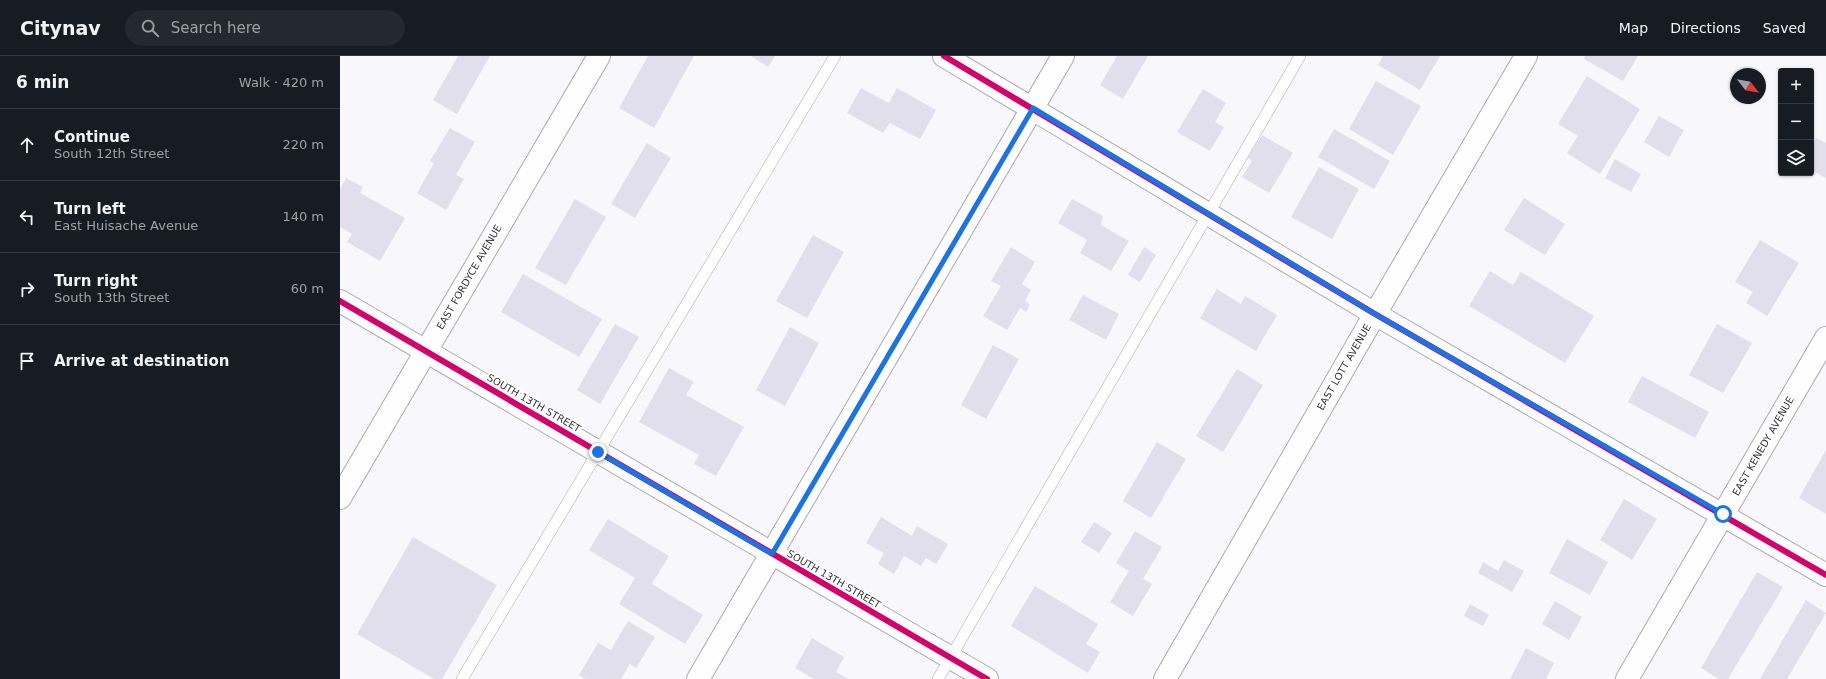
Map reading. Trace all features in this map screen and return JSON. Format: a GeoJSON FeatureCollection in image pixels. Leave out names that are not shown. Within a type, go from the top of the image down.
{"type":"FeatureCollection","features":[{"type":"Feature","properties":{"kind":"street","name":"EAST FORDYCE AVENUE"},"geometry":{"type":"LineString","coordinates":[[340,498],[599,56]]}},
{"type":"Feature","properties":{"kind":"street"},"geometry":{"type":"LineString","coordinates":[[944,56],[1375,314],[1723,514],[1826,575]]}},
{"type":"Feature","properties":{"kind":"street"},"geometry":{"type":"LineString","coordinates":[[698,679],[1063,56]]}},
{"type":"Feature","properties":{"kind":"street","name":"EAST LOTT AVENUE"},"geometry":{"type":"LineString","coordinates":[[1165,679],[1375,314],[1526,56]]}},
{"type":"Feature","properties":{"kind":"street","name":"SOUTH 13TH STREET"},"geometry":{"type":"LineString","coordinates":[[340,301],[986,679]]}},
{"type":"Feature","properties":{"kind":"street","name":"EAST KENEDY AVENUE"},"geometry":{"type":"LineString","coordinates":[[1627,679],[1826,338]]}},
{"type":"Feature","properties":{"kind":"lane"},"geometry":{"type":"LineString","coordinates":[[462,679],[835,56]]}},
{"type":"Feature","properties":{"kind":"lane"},"geometry":{"type":"LineString","coordinates":[[938,679],[1207,213],[1300,56]]}},
{"type":"Feature","properties":{"kind":"building"},"geometry":{"type":"Polygon","coordinates":[[[458,56],[490,56],[457,114],[433,100],[458,56]]]}},
{"type":"Feature","properties":{"kind":"building"},"geometry":{"type":"Polygon","coordinates":[[[648,56],[694,56],[654,128],[619,108],[648,56]]]}},
{"type":"Feature","properties":{"kind":"building"},"geometry":{"type":"Polygon","coordinates":[[[751,56],[775,56],[768,67],[751,56]]]}},
{"type":"Feature","properties":{"kind":"building"},"geometry":{"type":"Polygon","coordinates":[[[1117,56],[1148,56],[1123,99],[1100,85],[1117,56]]]}},
{"type":"Feature","properties":{"kind":"building"},"geometry":{"type":"Polygon","coordinates":[[[1383,56],[1440,56],[1420,90],[1378,65],[1383,56]]]}},
{"type":"Feature","properties":{"kind":"building"},"geometry":{"type":"Polygon","coordinates":[[[1585,56],[1638,56],[1623,81],[1584,59],[1585,56]]]}},
{"type":"Feature","properties":{"kind":"building"},"geometry":{"type":"Polygon","coordinates":[[[1587,76],[1640,109],[1600,174],[1567,153],[1578,136],[1558,124],[1587,76]]]}},
{"type":"Feature","properties":{"kind":"building"},"geometry":{"type":"Polygon","coordinates":[[[1376,81],[1421,106],[1393,155],[1349,129],[1376,81]]]}},
{"type":"Feature","properties":{"kind":"building"},"geometry":{"type":"Polygon","coordinates":[[[861,88],[889,103],[897,88],[936,110],[920,139],[890,123],[883,133],[847,113],[861,88]]]}},
{"type":"Feature","properties":{"kind":"building"},"geometry":{"type":"Polygon","coordinates":[[[1203,89],[1226,103],[1215,122],[1224,127],[1210,151],[1177,132],[1203,89]]]}},
{"type":"Feature","properties":{"kind":"building"},"geometry":{"type":"Polygon","coordinates":[[[1659,116],[1684,130],[1669,157],[1644,142],[1659,116]]]}},
{"type":"Feature","properties":{"kind":"building"},"geometry":{"type":"Polygon","coordinates":[[[450,128],[475,142],[456,175],[464,179],[446,210],[417,193],[434,163],[430,161],[450,128]]]}},
{"type":"Feature","properties":{"kind":"building"},"geometry":{"type":"Polygon","coordinates":[[[1334,129],[1390,161],[1374,189],[1318,157],[1334,129]]]}},
{"type":"Feature","properties":{"kind":"building"},"geometry":{"type":"Polygon","coordinates":[[[1262,135],[1293,153],[1269,193],[1242,177],[1252,161],[1248,158],[1262,135]]]}},
{"type":"Feature","properties":{"kind":"building"},"geometry":{"type":"Polygon","coordinates":[[[1816,138],[1826,143],[1826,178],[1814,172],[1814,142],[1816,138]]]}},
{"type":"Feature","properties":{"kind":"building"},"geometry":{"type":"Polygon","coordinates":[[[647,143],[671,158],[635,218],[611,204],[647,143]]]}},
{"type":"Feature","properties":{"kind":"building"},"geometry":{"type":"Polygon","coordinates":[[[1615,159],[1641,174],[1631,192],[1605,178],[1615,159]]]}},
{"type":"Feature","properties":{"kind":"building"},"geometry":{"type":"Polygon","coordinates":[[[1319,167],[1359,189],[1332,239],[1291,217],[1319,167]]]}},
{"type":"Feature","properties":{"kind":"building"},"geometry":{"type":"Polygon","coordinates":[[[346,178],[363,187],[360,193],[405,218],[380,261],[347,242],[352,234],[340,227],[340,189],[346,178]]]}},
{"type":"Feature","properties":{"kind":"building"},"geometry":{"type":"Polygon","coordinates":[[[1524,198],[1565,224],[1545,255],[1504,230],[1524,198]]]}},
{"type":"Feature","properties":{"kind":"building"},"geometry":{"type":"Polygon","coordinates":[[[575,199],[606,217],[566,285],[535,268],[575,199]]]}},
{"type":"Feature","properties":{"kind":"building"},"geometry":{"type":"Polygon","coordinates":[[[1072,199],[1103,216],[1101,225],[1129,241],[1111,271],[1080,253],[1087,240],[1058,223],[1072,199]]]}},
{"type":"Feature","properties":{"kind":"building"},"geometry":{"type":"Polygon","coordinates":[[[813,235],[844,252],[807,318],[776,301],[813,235]]]}},
{"type":"Feature","properties":{"kind":"building"},"geometry":{"type":"Polygon","coordinates":[[[1760,240],[1799,263],[1767,316],[1746,303],[1753,292],[1735,282],[1760,240]]]}},
{"type":"Feature","properties":{"kind":"building"},"geometry":{"type":"Polygon","coordinates":[[[1011,247],[1035,262],[1022,284],[1031,290],[1025,301],[1030,304],[1026,312],[1020,308],[1007,330],[983,316],[1001,286],[991,281],[1011,247]]]}},
{"type":"Feature","properties":{"kind":"building"},"geometry":{"type":"Polygon","coordinates":[[[1144,247],[1156,255],[1140,282],[1128,275],[1144,247]]]}},
{"type":"Feature","properties":{"kind":"building"},"geometry":{"type":"Polygon","coordinates":[[[1490,271],[1513,285],[1521,272],[1594,316],[1565,363],[1469,306],[1490,271]]]}},
{"type":"Feature","properties":{"kind":"building"},"geometry":{"type":"Polygon","coordinates":[[[523,274],[602,319],[579,357],[501,312],[523,274]]]}},
{"type":"Feature","properties":{"kind":"building"},"geometry":{"type":"Polygon","coordinates":[[[1217,289],[1241,304],[1245,296],[1277,315],[1256,351],[1200,318],[1217,289]]]}},
{"type":"Feature","properties":{"kind":"building"},"geometry":{"type":"Polygon","coordinates":[[[1083,295],[1119,314],[1106,340],[1069,320],[1083,295]]]}},
{"type":"Feature","properties":{"kind":"building"},"geometry":{"type":"Polygon","coordinates":[[[615,324],[639,337],[600,404],[577,390],[615,324]]]}},
{"type":"Feature","properties":{"kind":"building"},"geometry":{"type":"Polygon","coordinates":[[[1717,324],[1752,343],[1723,393],[1689,375],[1717,324]]]}},
{"type":"Feature","properties":{"kind":"building"},"geometry":{"type":"Polygon","coordinates":[[[790,327],[819,343],[785,406],[756,390],[790,327]]]}},
{"type":"Feature","properties":{"kind":"building"},"geometry":{"type":"Polygon","coordinates":[[[993,345],[1019,359],[986,419],[961,405],[993,345]]]}},
{"type":"Feature","properties":{"kind":"building"},"geometry":{"type":"Polygon","coordinates":[[[669,368],[694,382],[686,395],[744,427],[716,476],[694,464],[699,455],[639,422],[669,368]]]}},
{"type":"Feature","properties":{"kind":"building"},"geometry":{"type":"Polygon","coordinates":[[[1237,369],[1263,385],[1223,452],[1196,436],[1237,369]]]}},
{"type":"Feature","properties":{"kind":"building"},"geometry":{"type":"Polygon","coordinates":[[[1642,376],[1709,412],[1695,438],[1628,402],[1642,376]]]}},
{"type":"Feature","properties":{"kind":"building"},"geometry":{"type":"Polygon","coordinates":[[[1157,442],[1186,459],[1151,518],[1123,501],[1157,442]]]}},
{"type":"Feature","properties":{"kind":"building"},"geometry":{"type":"Polygon","coordinates":[[[1826,450],[1826,514],[1799,498],[1826,450]]]}},
{"type":"Feature","properties":{"kind":"building"},"geometry":{"type":"Polygon","coordinates":[[[1624,499],[1657,519],[1632,560],[1600,540],[1624,499]]]}},
{"type":"Feature","properties":{"kind":"building"},"geometry":{"type":"Polygon","coordinates":[[[881,517],[912,536],[917,526],[948,544],[936,564],[926,558],[921,566],[904,556],[894,574],[878,564],[884,553],[866,543],[881,517]]]}},
{"type":"Feature","properties":{"kind":"building"},"geometry":{"type":"Polygon","coordinates":[[[608,519],[669,556],[652,584],[703,615],[685,644],[619,604],[635,578],[589,550],[608,519]]]}},
{"type":"Feature","properties":{"kind":"building"},"geometry":{"type":"Polygon","coordinates":[[[1094,522],[1112,533],[1099,553],[1081,542],[1094,522]]]}},
{"type":"Feature","properties":{"kind":"building"},"geometry":{"type":"Polygon","coordinates":[[[1135,531],[1162,547],[1143,579],[1152,584],[1133,616],[1110,602],[1129,571],[1116,563],[1135,531]]]}},
{"type":"Feature","properties":{"kind":"building"},"geometry":{"type":"Polygon","coordinates":[[[413,537],[497,585],[442,679],[434,679],[357,634],[413,537]]]}},
{"type":"Feature","properties":{"kind":"building"},"geometry":{"type":"Polygon","coordinates":[[[1567,539],[1608,562],[1590,595],[1549,573],[1567,539]]]}},
{"type":"Feature","properties":{"kind":"building"},"geometry":{"type":"Polygon","coordinates":[[[1504,560],[1524,571],[1512,592],[1478,573],[1483,562],[1498,571],[1504,560]]]}},
{"type":"Feature","properties":{"kind":"building"},"geometry":{"type":"Polygon","coordinates":[[[1757,572],[1783,587],[1728,679],[1719,679],[1701,668],[1757,572]]]}},
{"type":"Feature","properties":{"kind":"building"},"geometry":{"type":"Polygon","coordinates":[[[1035,586],[1098,624],[1086,644],[1100,652],[1088,673],[1011,626],[1035,586]]]}},
{"type":"Feature","properties":{"kind":"building"},"geometry":{"type":"Polygon","coordinates":[[[1806,600],[1826,613],[1787,679],[1760,679],[1806,600]]]}},
{"type":"Feature","properties":{"kind":"building"},"geometry":{"type":"Polygon","coordinates":[[[1555,601],[1582,617],[1569,640],[1542,624],[1555,601]]]}},
{"type":"Feature","properties":{"kind":"building"},"geometry":{"type":"Polygon","coordinates":[[[1470,604],[1489,615],[1483,626],[1464,616],[1470,604]]]}},
{"type":"Feature","properties":{"kind":"building"},"geometry":{"type":"Polygon","coordinates":[[[628,621],[655,637],[636,668],[630,664],[621,679],[585,679],[579,675],[598,643],[611,650],[628,621]]]}},
{"type":"Feature","properties":{"kind":"building"},"geometry":{"type":"Polygon","coordinates":[[[812,638],[844,657],[836,672],[848,679],[814,679],[795,668],[812,638]]]}},
{"type":"Feature","properties":{"kind":"building"},"geometry":{"type":"Polygon","coordinates":[[[1526,648],[1554,663],[1546,679],[1510,679],[1526,648]]]}},
{"type":"Feature","properties":{"kind":"cycle path"},"geometry":{"type":"LineString","coordinates":[[944,56],[1375,314],[1826,575]]}},
{"type":"Feature","properties":{"kind":"cycle path"},"geometry":{"type":"LineString","coordinates":[[340,301],[987,679]]}},
{"type":"Feature","properties":{"kind":"route"},"geometry":{"type":"LineString","coordinates":[[598,452],[772,554],[1033,108],[1375,314],[1723,514]]}}]}
